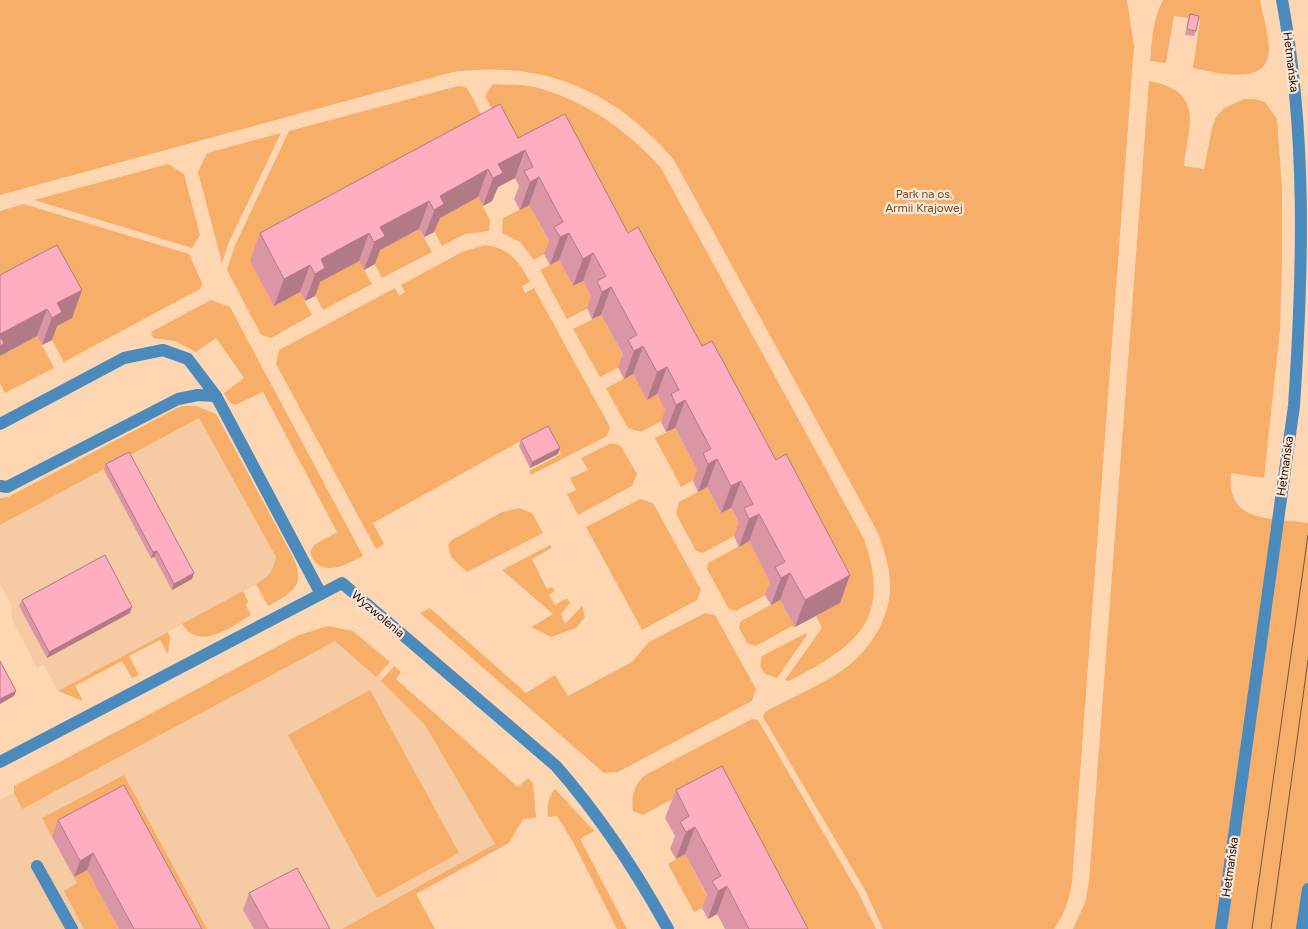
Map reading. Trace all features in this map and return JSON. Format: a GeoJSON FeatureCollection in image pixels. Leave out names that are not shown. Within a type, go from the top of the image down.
{"type":"FeatureCollection","features":[{"type":"Feature","properties":{"kind":"street","name":"Hetmańska"},"geometry":{"type":"LineString","coordinates":[[1221,929],[1294,406],[1300,324],[1302,232],[1300,156],[1294,79],[1282,0]]}},
{"type":"Feature","properties":{"kind":"street"},"geometry":{"type":"LineString","coordinates":[[0,424],[124,358],[163,350],[188,359],[216,396],[321,594]]}},
{"type":"Feature","properties":{"kind":"street"},"geometry":{"type":"LineString","coordinates":[[0,486],[7,487],[178,399],[198,395],[216,396]]}},
{"type":"Feature","properties":{"kind":"street","name":"Wyzwolenia"},"geometry":{"type":"LineString","coordinates":[[0,762],[342,584],[556,766],[587,801],[646,888],[668,929]]}},
{"type":"Feature","properties":{"kind":"street"},"geometry":{"type":"LineString","coordinates":[[36,866],[72,929]]}},
{"type":"Feature","properties":{"kind":"street"},"geometry":{"type":"LineString","coordinates":[[1302,929],[1308,889]]}},
{"type":"Feature","properties":{"kind":"shaded area"},"geometry":{"type":"Polygon","coordinates":[[[199,418],[276,557],[273,570],[266,579],[58,691],[44,665],[37,668],[12,619],[11,604],[0,584],[0,525],[199,418]]]}},
{"type":"Feature","properties":{"kind":"shaded area"},"geometry":{"type":"Polygon","coordinates":[[[327,628],[526,800],[509,843],[416,894],[435,929],[0,929],[0,800],[327,628]]]}},
{"type":"Feature","properties":{"kind":"green space","name":"Park na os. Armii Krajowej"},"geometry":{"type":"Polygon","coordinates":[[[0,0],[1127,0],[1134,46],[1072,882],[1066,907],[1054,929],[883,929],[865,890],[763,717],[765,712],[843,670],[862,653],[883,620],[890,595],[889,569],[878,533],[674,160],[651,136],[627,115],[602,99],[576,86],[547,76],[518,71],[453,72],[0,195],[0,0]]]}},
{"type":"Feature","properties":{"kind":"green space"},"geometry":{"type":"Polygon","coordinates":[[[1163,0],[1260,0],[1269,44],[1266,62],[1260,69],[1238,75],[1193,68],[1200,20],[1174,16],[1166,63],[1150,61],[1155,22],[1163,0]]]}},
{"type":"Feature","properties":{"kind":"green space"},"geometry":{"type":"Polygon","coordinates":[[[1149,81],[1167,86],[1179,93],[1186,102],[1190,124],[1184,166],[1204,169],[1212,128],[1216,117],[1224,108],[1244,99],[1255,99],[1265,102],[1277,119],[1282,189],[1280,330],[1264,478],[1231,473],[1231,490],[1243,510],[1253,515],[1308,523],[1308,929],[1073,929],[1085,903],[1089,882],[1149,81]]]}},
{"type":"Feature","properties":{"kind":"green space"},"geometry":{"type":"Polygon","coordinates":[[[493,84],[536,87],[576,102],[622,131],[636,142],[661,168],[864,539],[872,567],[874,591],[870,611],[862,628],[849,643],[833,656],[789,681],[785,680],[822,628],[816,616],[840,603],[519,160],[485,96],[493,84]]]}},
{"type":"Feature","properties":{"kind":"green space"},"geometry":{"type":"Polygon","coordinates":[[[458,86],[466,87],[490,132],[300,292],[312,315],[271,338],[261,335],[227,270],[235,245],[289,131],[458,86]]]}},
{"type":"Feature","properties":{"kind":"green space"},"geometry":{"type":"Polygon","coordinates":[[[281,133],[229,242],[222,263],[198,172],[207,153],[281,133]]]}},
{"type":"Feature","properties":{"kind":"green space"},"geometry":{"type":"Polygon","coordinates":[[[168,164],[184,174],[200,235],[192,248],[34,200],[168,164]]]}},
{"type":"Feature","properties":{"kind":"green space"},"geometry":{"type":"Polygon","coordinates":[[[478,197],[490,220],[489,231],[465,234],[442,246],[430,223],[478,197]]]}},
{"type":"Feature","properties":{"kind":"green space"},"geometry":{"type":"Polygon","coordinates":[[[24,204],[189,254],[202,283],[200,289],[64,362],[47,331],[0,298],[0,211],[24,204]]]}},
{"type":"Feature","properties":{"kind":"green space"},"geometry":{"type":"Polygon","coordinates":[[[529,205],[553,249],[534,260],[520,242],[502,233],[503,218],[529,205]]]}},
{"type":"Feature","properties":{"kind":"green space"},"geometry":{"type":"Polygon","coordinates":[[[419,229],[432,252],[382,278],[370,255],[419,229]]]}},
{"type":"Feature","properties":{"kind":"green space"},"geometry":{"type":"Polygon","coordinates":[[[485,245],[507,252],[522,268],[530,282],[522,286],[525,293],[534,288],[610,427],[607,436],[531,475],[529,471],[561,454],[546,427],[373,523],[384,544],[376,549],[276,364],[279,350],[395,288],[399,296],[405,292],[401,285],[462,252],[485,245]]]}},
{"type":"Feature","properties":{"kind":"green space"},"geometry":{"type":"Polygon","coordinates":[[[559,260],[573,286],[583,281],[596,304],[567,319],[540,270],[559,260]]]}},
{"type":"Feature","properties":{"kind":"green space"},"geometry":{"type":"Polygon","coordinates":[[[359,261],[372,284],[323,310],[311,287],[359,261]]]}},
{"type":"Feature","properties":{"kind":"green space"},"geometry":{"type":"Polygon","coordinates":[[[211,300],[230,307],[363,556],[334,568],[320,566],[314,561],[310,552],[314,545],[337,532],[263,392],[235,405],[229,402],[224,393],[244,378],[216,338],[196,352],[175,341],[153,338],[151,332],[211,300]]]}},
{"type":"Feature","properties":{"kind":"green space"},"geometry":{"type":"Polygon","coordinates":[[[601,315],[627,363],[600,377],[573,329],[601,315]]]}},
{"type":"Feature","properties":{"kind":"green space"},"geometry":{"type":"Polygon","coordinates":[[[37,336],[54,368],[5,393],[0,383],[0,356],[37,336]]]}},
{"type":"Feature","properties":{"kind":"green space"},"geometry":{"type":"Polygon","coordinates":[[[633,374],[647,399],[657,394],[669,417],[641,432],[628,428],[606,388],[633,374]]]}},
{"type":"Feature","properties":{"kind":"green space"},"geometry":{"type":"Polygon","coordinates":[[[181,406],[196,406],[216,414],[294,559],[298,576],[294,589],[283,598],[268,606],[256,584],[270,573],[276,557],[199,418],[0,525],[0,498],[8,497],[181,406]]]}},
{"type":"Feature","properties":{"kind":"green space"},"geometry":{"type":"Polygon","coordinates":[[[675,428],[701,476],[681,487],[655,438],[675,428]]]}},
{"type":"Feature","properties":{"kind":"green space"},"geometry":{"type":"Polygon","coordinates":[[[611,443],[620,445],[637,474],[632,486],[578,515],[567,494],[576,490],[570,478],[588,470],[581,458],[611,443]]]}},
{"type":"Feature","properties":{"kind":"green space"},"geometry":{"type":"Polygon","coordinates":[[[707,487],[721,513],[731,508],[743,531],[703,553],[696,551],[676,514],[679,502],[707,487]]]}},
{"type":"Feature","properties":{"kind":"green space"},"geometry":{"type":"Polygon","coordinates":[[[640,499],[653,503],[701,590],[697,600],[642,630],[586,527],[640,499]]]}},
{"type":"Feature","properties":{"kind":"green space"},"geometry":{"type":"Polygon","coordinates":[[[519,508],[532,513],[543,533],[467,572],[451,557],[448,545],[452,540],[502,512],[519,508]]]}},
{"type":"Feature","properties":{"kind":"green space"},"geometry":{"type":"Polygon","coordinates":[[[749,541],[775,590],[736,611],[729,609],[707,569],[708,563],[749,541]]]}},
{"type":"Feature","properties":{"kind":"green space"},"geometry":{"type":"Polygon","coordinates":[[[550,545],[552,548],[532,559],[547,589],[552,587],[555,591],[549,595],[555,605],[567,598],[570,603],[561,614],[565,624],[582,606],[585,617],[576,628],[551,637],[531,627],[553,614],[502,570],[550,545]]]}},
{"type":"Feature","properties":{"kind":"green space"},"geometry":{"type":"Polygon","coordinates":[[[243,591],[248,601],[246,606],[251,615],[225,631],[206,637],[197,636],[189,632],[182,624],[243,591]]]}},
{"type":"Feature","properties":{"kind":"green space"},"geometry":{"type":"Polygon","coordinates":[[[780,600],[795,627],[790,627],[756,646],[747,643],[739,628],[741,621],[780,600]]]}},
{"type":"Feature","properties":{"kind":"green space"},"geometry":{"type":"Polygon","coordinates":[[[430,608],[526,693],[555,675],[568,696],[632,662],[649,642],[705,613],[715,615],[756,689],[752,701],[618,772],[604,773],[420,613],[430,608]]]}},
{"type":"Feature","properties":{"kind":"green space"},"geometry":{"type":"Polygon","coordinates":[[[328,626],[353,631],[390,662],[376,677],[335,641],[22,809],[14,793],[14,786],[299,635],[328,626]]]}},
{"type":"Feature","properties":{"kind":"green space"},"geometry":{"type":"Polygon","coordinates":[[[168,632],[170,638],[168,654],[160,640],[129,656],[139,675],[132,678],[122,661],[75,686],[83,701],[58,691],[168,632]]]}},
{"type":"Feature","properties":{"kind":"green space"},"geometry":{"type":"Polygon","coordinates":[[[806,633],[807,635],[777,678],[765,674],[760,666],[762,656],[806,633]]]}},
{"type":"Feature","properties":{"kind":"green space"},"geometry":{"type":"Polygon","coordinates":[[[394,666],[401,672],[396,679],[518,787],[528,778],[533,783],[536,818],[523,819],[509,843],[416,894],[435,929],[342,929],[495,844],[425,725],[381,681],[394,666]]]}},
{"type":"Feature","properties":{"kind":"green space"},"geometry":{"type":"Polygon","coordinates":[[[370,690],[459,853],[377,898],[288,735],[370,690]]]}},
{"type":"Feature","properties":{"kind":"green space"},"geometry":{"type":"Polygon","coordinates":[[[752,719],[758,720],[859,894],[876,929],[784,929],[682,794],[643,815],[633,811],[632,800],[634,791],[645,775],[752,719]]]}},
{"type":"Feature","properties":{"kind":"green space"},"geometry":{"type":"Polygon","coordinates":[[[124,775],[207,929],[187,929],[118,802],[52,837],[42,818],[124,775]]]}},
{"type":"Feature","properties":{"kind":"green space"},"geometry":{"type":"Polygon","coordinates":[[[555,789],[594,831],[580,839],[627,929],[617,929],[573,842],[557,816],[548,817],[548,802],[555,789]]]}},
{"type":"Feature","properties":{"kind":"green space"},"geometry":{"type":"Polygon","coordinates":[[[685,854],[711,904],[694,912],[668,864],[685,854]]]}},
{"type":"Feature","properties":{"kind":"green space"},"geometry":{"type":"Polygon","coordinates":[[[87,870],[119,929],[84,929],[64,891],[77,883],[74,877],[87,870]]]}},
{"type":"Feature","properties":{"kind":"building"},"geometry":{"type":"Polygon","coordinates":[[[1190,14],[1199,16],[1196,31],[1187,29],[1190,14]]]}},
{"type":"Feature","properties":{"kind":"building"},"geometry":{"type":"Polygon","coordinates":[[[500,104],[518,138],[565,114],[628,233],[638,227],[702,346],[712,341],[776,460],[786,454],[850,575],[805,600],[790,573],[781,578],[775,567],[785,562],[759,514],[749,519],[744,508],[753,504],[741,481],[731,486],[717,459],[708,464],[703,453],[711,449],[685,400],[676,405],[671,394],[679,390],[667,367],[657,372],[643,346],[634,351],[628,340],[637,335],[611,287],[602,292],[597,281],[606,276],[593,253],[583,259],[569,233],[560,237],[554,227],[563,222],[539,177],[530,182],[524,171],[533,167],[525,150],[498,164],[503,173],[493,178],[488,169],[440,196],[444,204],[434,210],[429,201],[380,227],[385,236],[374,242],[369,233],[321,259],[325,268],[315,274],[310,265],[284,279],[260,233],[500,104]]]}},
{"type":"Feature","properties":{"kind":"building"},"geometry":{"type":"Polygon","coordinates":[[[57,245],[82,290],[57,303],[62,312],[52,318],[47,309],[0,334],[0,275],[57,245]]]}},
{"type":"Feature","properties":{"kind":"building"},"geometry":{"type":"Polygon","coordinates":[[[0,337],[4,343],[0,346],[0,337]]]}},
{"type":"Feature","properties":{"kind":"building"},"geometry":{"type":"Polygon","coordinates":[[[548,426],[560,448],[532,462],[521,440],[548,426]]]}},
{"type":"Feature","properties":{"kind":"building"},"geometry":{"type":"Polygon","coordinates":[[[129,452],[194,573],[174,584],[157,551],[153,552],[106,464],[129,452]]]}},
{"type":"Feature","properties":{"kind":"building"},"geometry":{"type":"Polygon","coordinates":[[[105,555],[132,607],[49,652],[22,600],[105,555]]]}},
{"type":"Feature","properties":{"kind":"building"},"geometry":{"type":"Polygon","coordinates":[[[0,661],[16,691],[0,699],[0,661]]]}},
{"type":"Feature","properties":{"kind":"building"},"geometry":{"type":"Polygon","coordinates":[[[722,766],[808,929],[749,929],[727,886],[718,891],[712,881],[721,876],[695,827],[686,832],[680,822],[689,816],[676,790],[722,766]]]}},
{"type":"Feature","properties":{"kind":"building"},"geometry":{"type":"Polygon","coordinates":[[[124,785],[202,929],[134,929],[93,853],[80,861],[58,820],[124,785]]]}},
{"type":"Feature","properties":{"kind":"building"},"geometry":{"type":"Polygon","coordinates":[[[297,868],[330,929],[269,929],[249,893],[297,868]]]}},
{"type":"Feature","properties":{"kind":"tram line"},"geometry":{"type":"LineString","coordinates":[[1252,929],[1308,535]]}},
{"type":"Feature","properties":{"kind":"tram line"},"geometry":{"type":"LineString","coordinates":[[1271,929],[1308,660]]}}]}
